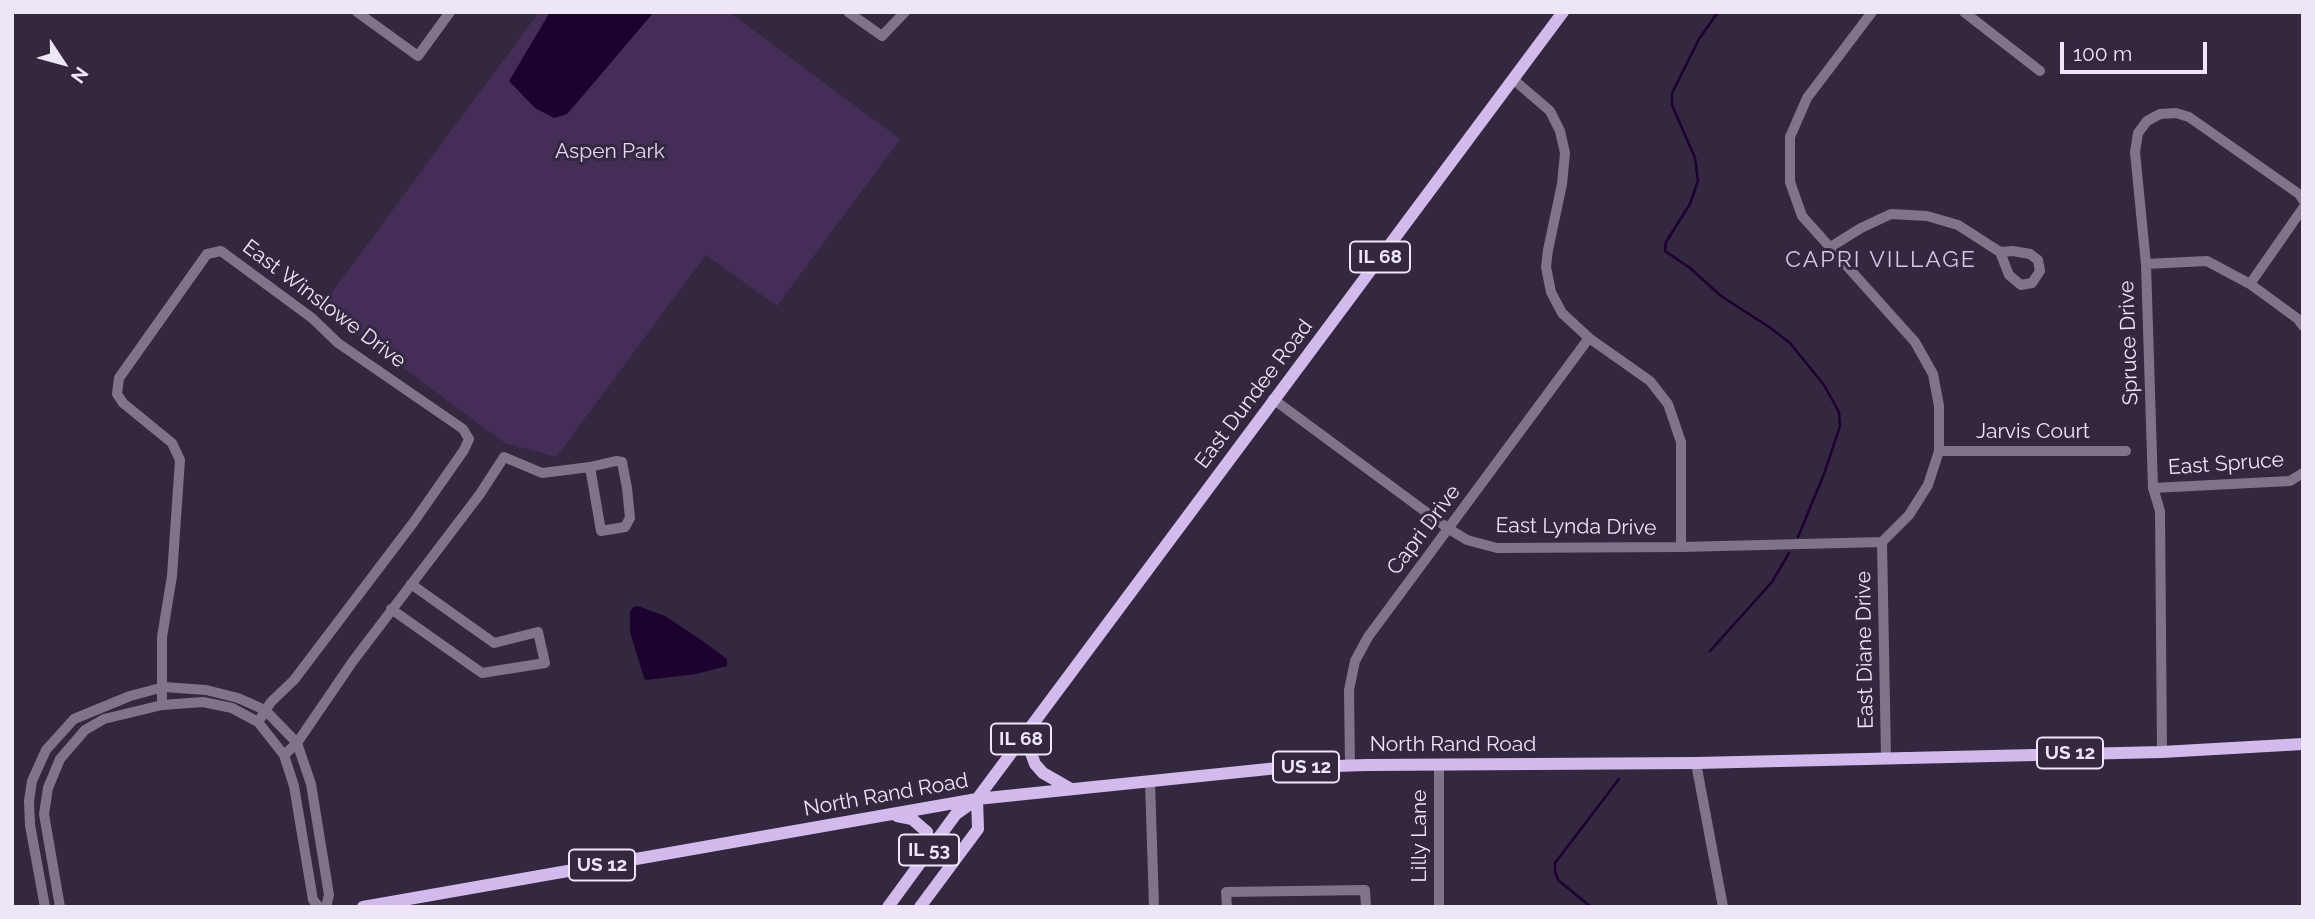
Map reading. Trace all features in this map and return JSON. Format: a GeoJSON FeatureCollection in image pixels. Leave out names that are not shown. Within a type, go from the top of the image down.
{"type":"FeatureCollection","features":[{"type":"Feature","properties":{"kind":"main road","name":"East Dundee Road"},"geometry":{"type":"LineString","coordinates":[[888,907],[956,814],[976,799],[1563,12]]}},
{"type":"Feature","properties":{"kind":"main road"},"geometry":{"type":"LineString","coordinates":[[1040,714],[1031,738],[1031,753],[1035,764],[1043,773],[1071,789]]}},
{"type":"Feature","properties":{"kind":"main road","name":"North Rand Road"},"geometry":{"type":"LineString","coordinates":[[363,907],[976,799],[1278,768],[1350,765],[1696,763],[2162,751],[2303,744]]}},
{"type":"Feature","properties":{"kind":"main road","name":"IL 53"},"geometry":{"type":"LineString","coordinates":[[920,907],[978,829],[976,799]]}},
{"type":"Feature","properties":{"kind":"main road"},"geometry":{"type":"LineString","coordinates":[[890,814],[912,819],[927,832],[929,838],[926,855]]}},
{"type":"Feature","properties":{"kind":"street"},"geometry":{"type":"LineString","coordinates":[[357,12],[418,56],[450,12]]}},
{"type":"Feature","properties":{"kind":"street"},"geometry":{"type":"LineString","coordinates":[[848,12],[882,36],[905,12]]}},
{"type":"Feature","properties":{"kind":"street"},"geometry":{"type":"LineString","coordinates":[[1872,12],[1807,98],[1790,137],[1790,182],[1802,216],[1915,342],[1933,373],[1939,406],[1939,451],[1928,485],[1909,515],[1882,542]]}},
{"type":"Feature","properties":{"kind":"street"},"geometry":{"type":"LineString","coordinates":[[1964,12],[2040,71]]}},
{"type":"Feature","properties":{"kind":"street"},"geometry":{"type":"LineString","coordinates":[[1514,80],[1550,111],[1560,131],[1565,153],[1562,184],[1546,267],[1551,292],[1562,313],[1589,338],[1650,381],[1668,404],[1681,442],[1681,548]]}},
{"type":"Feature","properties":{"kind":"street","name":"Spruce Drive"},"geometry":{"type":"LineString","coordinates":[[2162,751],[2160,511],[2153,488],[2146,264],[2135,152],[2138,133],[2147,121],[2160,114],[2176,113],[2189,117],[2299,194],[2303,200]]}},
{"type":"Feature","properties":{"kind":"street"},"geometry":{"type":"LineString","coordinates":[[2250,284],[2303,208]]}},
{"type":"Feature","properties":{"kind":"street"},"geometry":{"type":"LineString","coordinates":[[1829,248],[1861,228],[1891,214],[1927,216],[1958,225],[2000,252]]}},
{"type":"Feature","properties":{"kind":"street","name":"East Winslowe Drive"},"geometry":{"type":"LineString","coordinates":[[162,705],[162,638],[172,576],[180,460],[172,443],[123,403],[117,394],[119,378],[206,254],[221,251],[312,318],[338,343],[463,429],[468,439],[464,450],[413,523],[294,680],[265,710],[258,722]]}},
{"type":"Feature","properties":{"kind":"street"},"geometry":{"type":"LineString","coordinates":[[2146,264],[2207,261],[2250,284],[2303,326]]}},
{"type":"Feature","properties":{"kind":"street","name":"Capri Drive"},"geometry":{"type":"LineString","coordinates":[[1350,765],[1349,690],[1355,661],[1368,637],[1589,338]]}},
{"type":"Feature","properties":{"kind":"street","name":"East Lynda Drive"},"geometry":{"type":"LineString","coordinates":[[1273,399],[1449,529],[1467,540],[1497,548],[1681,548],[1882,542]]}},
{"type":"Feature","properties":{"kind":"street","name":"Jarvis Court"},"geometry":{"type":"LineString","coordinates":[[1939,451],[2126,451]]}},
{"type":"Feature","properties":{"kind":"street"},"geometry":{"type":"LineString","coordinates":[[284,755],[298,743],[391,609],[480,494],[504,457],[542,473],[622,462],[625,468],[630,518],[625,527],[601,531],[590,467]]}},
{"type":"Feature","properties":{"kind":"street","name":"East Spruce"},"geometry":{"type":"LineString","coordinates":[[2153,488],[2290,481],[2302,475]]}},
{"type":"Feature","properties":{"kind":"street","name":"East Diane Drive"},"geometry":{"type":"LineString","coordinates":[[1882,542],[1886,757]]}},
{"type":"Feature","properties":{"kind":"street"},"geometry":{"type":"LineString","coordinates":[[391,609],[482,673],[545,663],[538,632],[494,643],[411,584]]}},
{"type":"Feature","properties":{"kind":"street"},"geometry":{"type":"LineString","coordinates":[[45,907],[29,815],[32,781],[46,750],[74,719],[130,696],[164,687],[206,690],[238,698],[265,710],[298,743],[311,784],[329,895],[326,907]]}},
{"type":"Feature","properties":{"kind":"street"},"geometry":{"type":"LineString","coordinates":[[60,907],[44,814],[48,788],[60,759],[85,730],[104,719],[162,705],[203,702],[232,708],[258,722],[284,755],[294,786],[313,900],[319,907]]}},
{"type":"Feature","properties":{"kind":"street"},"geometry":{"type":"LineString","coordinates":[[1696,763],[1723,907]]}},
{"type":"Feature","properties":{"kind":"street","name":"Lilly Lane"},"geometry":{"type":"LineString","coordinates":[[1439,765],[1439,907]]}},
{"type":"Feature","properties":{"kind":"street"},"geometry":{"type":"LineString","coordinates":[[1150,781],[1154,907]]}},
{"type":"Feature","properties":{"kind":"street"},"geometry":{"type":"LineString","coordinates":[[29,815],[44,814]]}},
{"type":"Feature","properties":{"kind":"street"},"geometry":{"type":"LineString","coordinates":[[1227,907],[1226,892],[1366,890],[1366,907]]}},
{"type":"Feature","properties":{"kind":"green space","name":"Aspen Park"},"geometry":{"type":"Polygon","coordinates":[[[539,12],[729,12],[900,139],[777,306],[706,255],[556,457],[505,443],[321,307],[539,12]]]}},
{"type":"Feature","properties":{"kind":"shaded area"},"geometry":{"type":"Polygon","coordinates":[[[550,12],[654,12],[567,114],[554,118],[535,108],[509,81],[550,12]]]}},
{"type":"Feature","properties":{"kind":"shaded area"},"geometry":{"type":"Polygon","coordinates":[[[638,606],[665,616],[704,642],[727,659],[727,666],[696,674],[646,680],[630,632],[630,612],[633,607],[638,606]]]}},
{"type":"Feature","properties":{"kind":"waterway"},"geometry":{"type":"LineString","coordinates":[[1718,12],[1699,39],[1672,93],[1672,105],[1695,158],[1698,181],[1690,204],[1666,242],[1665,251],[1690,268],[1721,296],[1790,343],[1824,385],[1839,412],[1840,426],[1798,537]]}},
{"type":"Feature","properties":{"kind":"waterway"},"geometry":{"type":"LineString","coordinates":[[1710,651],[1772,582],[1789,553]]}},
{"type":"Feature","properties":{"kind":"waterway"},"geometry":{"type":"LineString","coordinates":[[1591,907],[1558,880],[1555,863],[1619,779]]}},
{"type":"Feature","properties":{"kind":"district","name":"CAPRI VILLAGE"},"geometry":{"type":"Point","coordinates":[1881,260]}}]}
